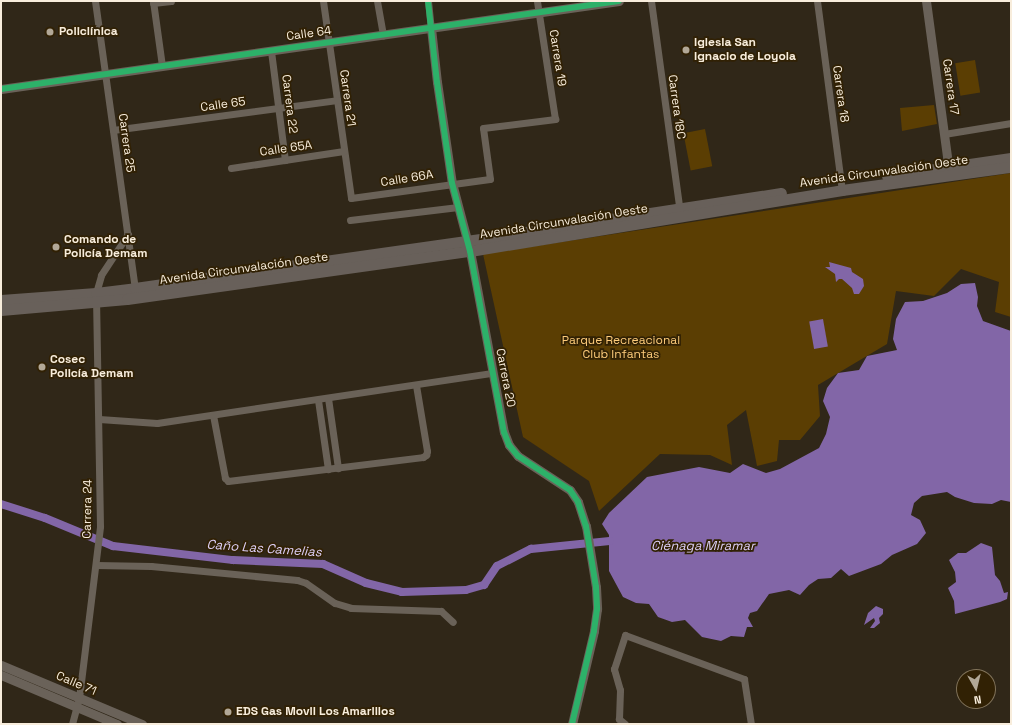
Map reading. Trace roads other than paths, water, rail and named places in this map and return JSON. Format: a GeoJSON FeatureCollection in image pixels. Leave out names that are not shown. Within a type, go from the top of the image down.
{"type":"FeatureCollection","features":[{"type":"Feature","properties":{"kind":"main road","name":"Avenida Circunvalación Oeste"},"geometry":{"type":"LineString","coordinates":[[1,310],[469,246],[949,171],[1011,158]]}},
{"type":"Feature","properties":{"kind":"main road","name":"Avenida Circunvalación Oeste"},"geometry":{"type":"LineString","coordinates":[[949,171],[1011,167]]}},
{"type":"Feature","properties":{"kind":"main road","name":"Avenida Circunvalación Oeste"},"geometry":{"type":"LineString","coordinates":[[1,300],[96,298],[135,288],[469,246]]}},
{"type":"Feature","properties":{"kind":"street","name":"Carrera 25"},"geometry":{"type":"LineString","coordinates":[[95,1],[135,288]]}},
{"type":"Feature","properties":{"kind":"street"},"geometry":{"type":"LineString","coordinates":[[162,66],[153,2],[171,1]]}},
{"type":"Feature","properties":{"kind":"street","name":"Carrera 21"},"geometry":{"type":"LineString","coordinates":[[323,1],[350,198]]}},
{"type":"Feature","properties":{"kind":"street"},"geometry":{"type":"LineString","coordinates":[[378,1],[383,35]]}},
{"type":"Feature","properties":{"kind":"street","name":"Carrera 20"},"geometry":{"type":"LineString","coordinates":[[428,1],[437,82],[452,183],[469,246],[504,432],[509,445],[518,456],[570,490],[578,502],[586,526],[596,587],[597,609],[594,631],[572,724]]}},
{"type":"Feature","properties":{"kind":"street","name":"Carrera 19"},"geometry":{"type":"LineString","coordinates":[[490,179],[483,128],[555,119],[537,1]]}},
{"type":"Feature","properties":{"kind":"street","name":"Calle 64"},"geometry":{"type":"LineString","coordinates":[[1,89],[619,1]]}},
{"type":"Feature","properties":{"kind":"street","name":"Carrera 18C"},"geometry":{"type":"LineString","coordinates":[[651,1],[680,212]]}},
{"type":"Feature","properties":{"kind":"street","name":"Carrera 18"},"geometry":{"type":"LineString","coordinates":[[816,1],[842,187]]}},
{"type":"Feature","properties":{"kind":"street","name":"Carrera 17"},"geometry":{"type":"LineString","coordinates":[[926,1],[949,171]]}},
{"type":"Feature","properties":{"kind":"street","name":"Carrera 22"},"geometry":{"type":"LineString","coordinates":[[271,51],[285,160]]}},
{"type":"Feature","properties":{"kind":"street","name":"Calle 65"},"geometry":{"type":"LineString","coordinates":[[113,130],[336,100]]}},
{"type":"Feature","properties":{"kind":"street"},"geometry":{"type":"LineString","coordinates":[[944,134],[1011,123]]}},
{"type":"Feature","properties":{"kind":"street","name":"Calle 65A"},"geometry":{"type":"LineString","coordinates":[[231,168],[344,151]]}},
{"type":"Feature","properties":{"kind":"street","name":"Calle 66A"},"geometry":{"type":"LineString","coordinates":[[350,198],[490,179]]}},
{"type":"Feature","properties":{"kind":"street"},"geometry":{"type":"LineString","coordinates":[[350,220],[458,207]]}},
{"type":"Feature","properties":{"kind":"street","name":"Carrera 24"},"geometry":{"type":"LineString","coordinates":[[72,724],[79,698],[100,526],[96,298],[101,275],[128,234]]}},
{"type":"Feature","properties":{"kind":"street"},"geometry":{"type":"LineString","coordinates":[[99,419],[157,423],[492,373]]}},
{"type":"Feature","properties":{"kind":"street"},"geometry":{"type":"LineString","coordinates":[[213,415],[225,478],[228,481],[423,457],[426,455],[416,385]]}},
{"type":"Feature","properties":{"kind":"street"},"geometry":{"type":"LineString","coordinates":[[328,398],[338,468]]}},
{"type":"Feature","properties":{"kind":"street"},"geometry":{"type":"LineString","coordinates":[[318,400],[328,469]]}},
{"type":"Feature","properties":{"kind":"street"},"geometry":{"type":"LineString","coordinates":[[96,565],[151,566],[297,580],[306,583],[335,603],[350,608],[441,611],[453,622]]}},
{"type":"Feature","properties":{"kind":"street"},"geometry":{"type":"LineString","coordinates":[[625,724],[619,719],[620,690],[614,668],[625,635],[744,678],[751,724]]}},
{"type":"Feature","properties":{"kind":"street","name":"Calle 71"},"geometry":{"type":"LineString","coordinates":[[1,665],[142,724]]}},
{"type":"Feature","properties":{"kind":"street","name":"Calle 71"},"geometry":{"type":"LineString","coordinates":[[1,675],[117,724]]}},
{"type":"Feature","properties":{"kind":"water"},"geometry":{"type":"Polygon","coordinates":[[[829,262],[851,268],[852,272],[863,279],[864,286],[859,294],[854,294],[852,288],[842,279],[839,279],[836,282],[835,274],[825,267],[830,267],[829,262]]]}},
{"type":"Feature","properties":{"kind":"water","name":"Ciénaga Miramar"},"geometry":{"type":"Polygon","coordinates":[[[975,283],[978,297],[977,306],[983,321],[1011,331],[1011,502],[1001,500],[992,504],[974,503],[955,497],[947,492],[922,496],[914,503],[911,515],[920,520],[926,533],[917,544],[892,555],[881,564],[849,576],[841,569],[831,578],[818,579],[809,585],[800,595],[789,590],[769,594],[757,611],[750,613],[748,618],[753,627],[747,627],[744,637],[731,636],[721,641],[702,637],[685,620],[672,622],[658,617],[649,604],[636,603],[623,597],[609,571],[609,535],[602,524],[609,513],[647,477],[699,467],[730,473],[743,464],[766,473],[780,469],[819,448],[826,434],[830,417],[823,401],[827,388],[838,373],[859,370],[867,356],[897,350],[893,339],[896,319],[905,302],[923,301],[947,293],[961,284],[975,283]]]}},
{"type":"Feature","properties":{"kind":"water"},"geometry":{"type":"Polygon","coordinates":[[[823,319],[828,347],[814,349],[809,321],[823,319]]]}},
{"type":"Feature","properties":{"kind":"water"},"geometry":{"type":"Polygon","coordinates":[[[981,543],[992,547],[995,575],[1000,581],[1004,593],[1008,592],[1007,599],[955,614],[954,601],[948,588],[956,582],[955,572],[949,560],[958,553],[966,553],[981,543]]]}},
{"type":"Feature","properties":{"kind":"water"},"geometry":{"type":"Polygon","coordinates":[[[876,606],[883,609],[883,614],[879,618],[880,623],[874,628],[870,628],[875,621],[874,618],[864,625],[868,613],[876,606]]]}},
{"type":"Feature","properties":{"kind":"waterway","name":"Caño Las Camelias"},"geometry":{"type":"LineString","coordinates":[[1,504],[45,518],[113,546],[233,560],[323,564],[366,583],[402,592],[466,590],[484,585],[497,566],[531,549],[610,541]]}},
{"type":"Feature","properties":{"kind":"place","name":"Policlínica"},"geometry":{"type":"Point","coordinates":[50,32]}},
{"type":"Feature","properties":{"kind":"place","name":"Iglesia San Ignacio de Loyola"},"geometry":{"type":"Point","coordinates":[686,50]}},
{"type":"Feature","properties":{"kind":"place","name":"Comando de Policía Demam"},"geometry":{"type":"Point","coordinates":[56,247]}},
{"type":"Feature","properties":{"kind":"place","name":"Cosec Policía Demam"},"geometry":{"type":"Point","coordinates":[42,367]}},
{"type":"Feature","properties":{"kind":"place","name":"EDS Gas Movil Los Amarillos"},"geometry":{"type":"Point","coordinates":[228,712]}},
{"type":"Feature","properties":{"kind":"park label","name":"Parque Recreacional Club Infantas"},"geometry":{"type":"Point","coordinates":[621,348]}}]}
